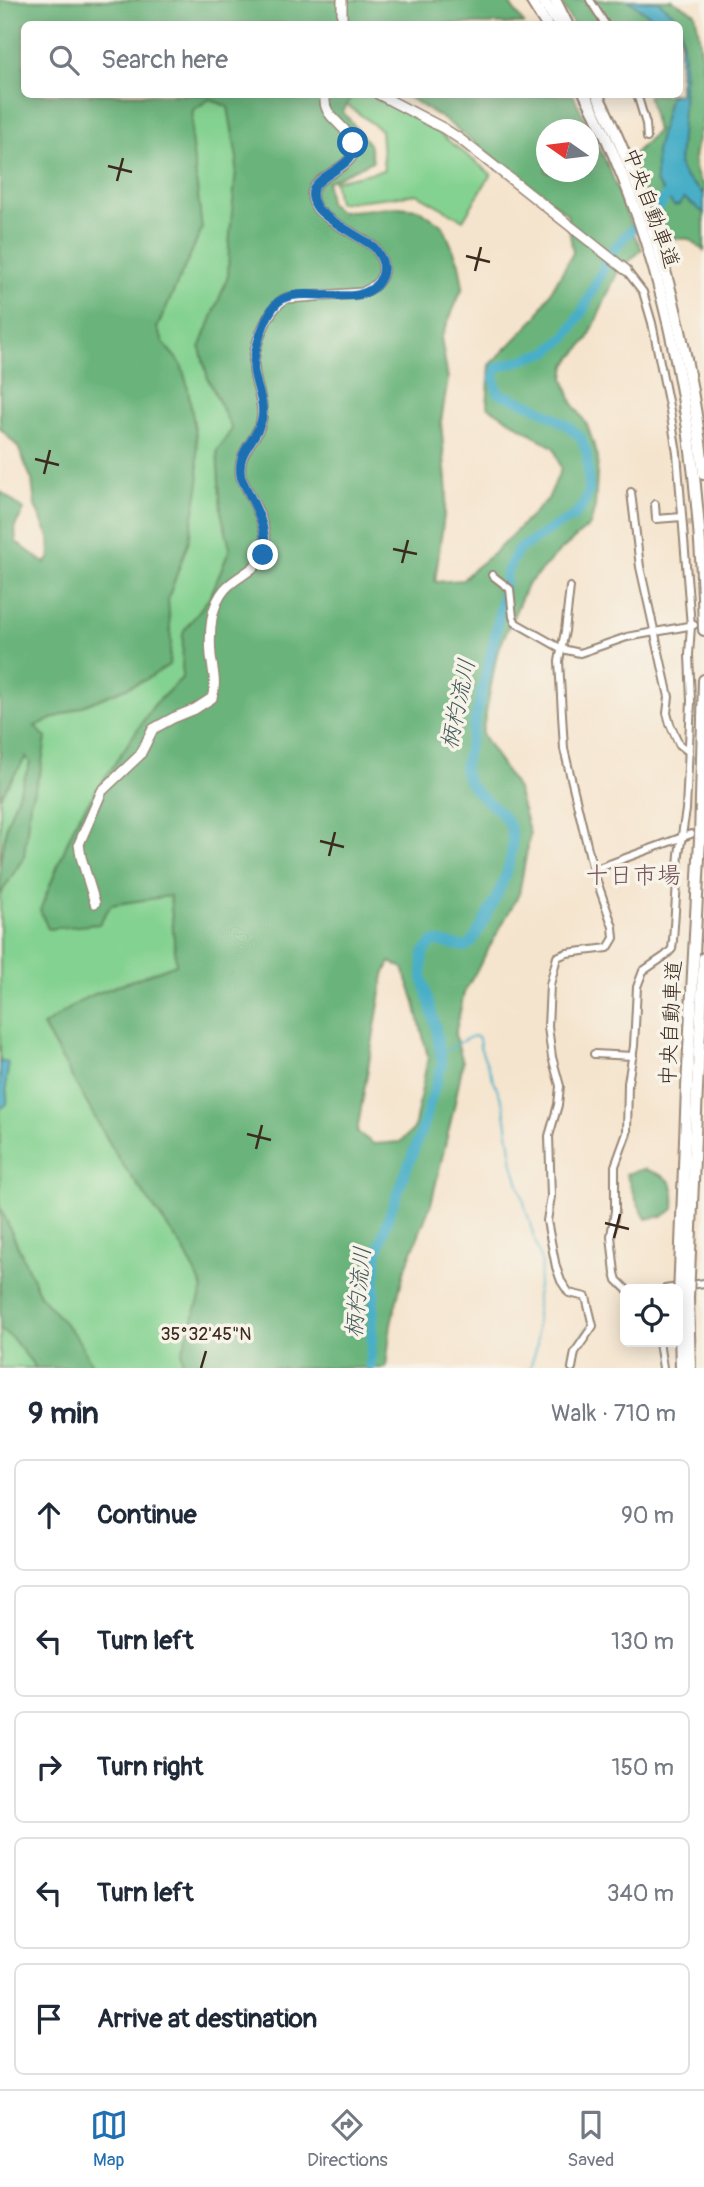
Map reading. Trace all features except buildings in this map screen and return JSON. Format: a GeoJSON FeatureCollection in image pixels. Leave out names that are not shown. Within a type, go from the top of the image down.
{"type":"FeatureCollection","features":[{"type":"Feature","properties":{"kind":"highway"},"geometry":{"type":"LineString","coordinates":[[531,0],[544,21]]}},
{"type":"Feature","properties":{"kind":"highway"},"geometry":{"type":"LineString","coordinates":[[543,0],[556,21]]}},
{"type":"Feature","properties":{"kind":"highway"},"geometry":{"type":"LineString","coordinates":[[555,0],[566,21]]}},
{"type":"Feature","properties":{"kind":"highway","name":"中央自動車道"},"geometry":{"type":"LineString","coordinates":[[586,98],[616,150]]}},
{"type":"Feature","properties":{"kind":"highway","name":"中央自動車道"},"geometry":{"type":"LineString","coordinates":[[598,98],[675,307],[704,474]]}},
{"type":"Feature","properties":{"kind":"highway","name":"中央自動車道"},"geometry":{"type":"LineString","coordinates":[[652,245],[678,369],[700,528],[697,627]]}},
{"type":"Feature","properties":{"kind":"highway","name":"中央自動車道"},"geometry":{"type":"LineString","coordinates":[[681,1368],[704,680]]}},
{"type":"Feature","properties":{"kind":"highway","name":"中央自動車道"},"geometry":{"type":"LineString","coordinates":[[692,1088],[704,958]]}},
{"type":"Feature","properties":{"kind":"highway","name":"中央自動車道"},"geometry":{"type":"LineString","coordinates":[[684,1298],[690,1368]]}},
{"type":"Feature","properties":{"kind":"street"},"geometry":{"type":"LineString","coordinates":[[342,0],[342,21]]}},
{"type":"Feature","properties":{"kind":"street"},"geometry":{"type":"LineString","coordinates":[[590,0],[603,21]]}},
{"type":"Feature","properties":{"kind":"street"},"geometry":{"type":"LineString","coordinates":[[95,903],[80,858],[79,844],[98,798],[105,786],[140,755],[153,729],[209,702],[212,698],[215,686],[210,642],[216,603],[225,590],[259,563],[265,547],[264,530],[239,468],[243,452],[260,425],[262,415],[254,359],[268,316],[279,301],[287,298],[362,293],[373,288],[381,278],[381,256],[374,247],[320,212],[313,198],[317,183],[344,165],[352,157],[354,149],[350,134],[324,107],[325,98]]}},
{"type":"Feature","properties":{"kind":"street"},"geometry":{"type":"LineString","coordinates":[[386,98],[460,139],[626,271],[643,292],[674,410],[697,627],[686,810],[672,949],[648,966],[639,979],[633,1056],[628,1083],[627,1133],[615,1166],[615,1211],[611,1236],[615,1273],[621,1284]]}},
{"type":"Feature","properties":{"kind":"street"},"geometry":{"type":"LineString","coordinates":[[638,98],[647,138]]}},
{"type":"Feature","properties":{"kind":"street"},"geometry":{"type":"LineString","coordinates":[[631,492],[640,567],[669,697],[667,713],[679,744],[689,752]]}},
{"type":"Feature","properties":{"kind":"street"},"geometry":{"type":"LineString","coordinates":[[655,504],[656,519],[684,521]]}},
{"type":"Feature","properties":{"kind":"street"},"geometry":{"type":"LineString","coordinates":[[492,575],[510,589],[516,623],[562,649],[580,653],[653,631],[697,627]]}},
{"type":"Feature","properties":{"kind":"street"},"geometry":{"type":"LineString","coordinates":[[569,587],[559,661],[564,750],[593,870],[613,927],[614,938],[608,948],[567,953],[557,957],[550,985],[548,1027],[560,1086],[558,1105],[549,1136],[551,1196],[547,1221],[561,1281],[569,1293],[586,1297],[593,1326],[575,1352],[572,1368]]}},
{"type":"Feature","properties":{"kind":"street"},"geometry":{"type":"LineString","coordinates":[[593,870],[691,834]]}},
{"type":"Feature","properties":{"kind":"street"},"geometry":{"type":"LineString","coordinates":[[594,1055],[633,1056]]}},
{"type":"Feature","properties":{"kind":"street"},"geometry":{"type":"LineString","coordinates":[[683,1286],[704,1283]]}},
{"type":"Feature","properties":{"kind":"street"},"geometry":{"type":"LineString","coordinates":[[660,1347],[663,1368]]}},
{"type":"Feature","properties":{"kind":"green space"},"geometry":{"type":"Polygon","coordinates":[[[0,0],[507,0],[522,21],[21,21],[21,98],[350,98],[343,112],[369,144],[373,161],[327,182],[329,203],[339,212],[398,207],[418,209],[443,226],[459,263],[463,287],[441,338],[448,379],[441,421],[447,493],[435,582],[463,580],[494,553],[548,499],[561,469],[554,448],[487,406],[490,365],[536,318],[573,253],[567,214],[446,121],[410,98],[574,98],[585,119],[536,119],[536,182],[599,182],[599,148],[642,249],[617,273],[588,339],[566,365],[564,378],[572,402],[587,425],[598,457],[595,507],[590,525],[527,585],[497,653],[482,734],[517,789],[530,834],[519,894],[464,993],[455,1035],[463,1062],[453,1112],[431,1204],[404,1272],[391,1324],[386,1368],[182,1368],[182,1352],[203,1288],[184,1250],[118,1158],[43,1026],[87,997],[176,964],[170,896],[111,905],[99,924],[48,929],[40,910],[76,821],[154,705],[182,678],[183,632],[211,595],[230,548],[221,512],[217,451],[232,429],[208,379],[200,348],[228,276],[237,159],[228,107],[210,99],[193,110],[191,137],[202,229],[157,328],[164,344],[181,364],[187,384],[196,435],[199,483],[189,540],[168,599],[171,642],[169,665],[145,680],[35,726],[46,738],[41,769],[30,803],[24,857],[0,895],[0,863],[7,823],[30,763],[26,757],[0,797],[0,491],[24,510],[15,526],[16,542],[45,563],[50,558],[49,537],[35,506],[32,480],[18,447],[0,428],[0,0]],[[390,962],[384,975],[357,1132],[374,1144],[400,1142],[414,1129],[428,1057],[414,999],[403,968],[390,962]]]}},
{"type":"Feature","properties":{"kind":"green space"},"geometry":{"type":"Polygon","coordinates":[[[559,0],[672,0],[695,13],[702,62],[704,112],[694,160],[697,174],[704,185],[704,251],[689,239],[665,238],[630,158],[657,131],[649,98],[683,98],[683,21],[571,21],[559,0]]]}},
{"type":"Feature","properties":{"kind":"green space"},"geometry":{"type":"Polygon","coordinates":[[[181,98],[287,98],[263,863],[264,1368],[0,1368],[0,719],[74,599],[181,98]]]}},
{"type":"Feature","properties":{"kind":"green space"},"geometry":{"type":"Polygon","coordinates":[[[348,98],[377,98],[426,123],[491,174],[463,220],[417,194],[338,203],[334,181],[384,170],[381,130],[346,104],[348,98]]]}},
{"type":"Feature","properties":{"kind":"green space"},"geometry":{"type":"Polygon","coordinates":[[[644,1169],[670,1181],[674,1192],[674,1209],[663,1216],[646,1219],[636,1200],[626,1174],[644,1169]]]}},
{"type":"Feature","properties":{"kind":"green space"},"geometry":{"type":"Polygon","coordinates":[[[0,1207],[41,1297],[76,1336],[94,1368],[36,1368],[12,1338],[0,1329],[0,1207]]]}},
{"type":"Feature","properties":{"kind":"water"},"geometry":{"type":"Polygon","coordinates":[[[628,0],[658,1],[678,21],[658,21],[628,0]]]}},
{"type":"Feature","properties":{"kind":"water"},"geometry":{"type":"Polygon","coordinates":[[[683,47],[684,53],[683,108],[679,165],[684,176],[704,194],[704,213],[684,198],[679,205],[674,206],[656,182],[656,151],[669,98],[683,98],[683,47]]]}},
{"type":"Feature","properties":{"kind":"water"},"geometry":{"type":"Polygon","coordinates":[[[0,1062],[7,1062],[8,1069],[7,1104],[0,1109],[0,1062]]]}},
{"type":"Feature","properties":{"kind":"waterway","name":"柄杓流川"},"geometry":{"type":"LineString","coordinates":[[370,1368],[377,1255],[442,1064],[422,976],[423,953],[434,941],[465,947],[472,942],[496,898],[510,862],[511,830],[504,817],[474,790],[464,768],[507,571],[518,550],[573,517],[584,504],[589,489],[587,454],[581,438],[568,426],[536,407],[498,393],[494,378],[496,368],[547,352],[566,337],[583,310],[610,254],[626,235],[660,206],[672,188]]}},
{"type":"Feature","properties":{"kind":"waterway"},"geometry":{"type":"LineString","coordinates":[[441,1053],[470,1037],[479,1038],[480,1047],[504,1106],[513,1164],[542,1265],[537,1291],[537,1346],[530,1368]]}},
{"type":"Feature","properties":{"kind":"waterway"},"geometry":{"type":"LineString","coordinates":[[569,1368],[573,1351],[589,1326]]}},
{"type":"Feature","properties":{"kind":"tunnel"},"geometry":{"type":"LineString","coordinates":[[677,410],[704,405]]}},
{"type":"Feature","properties":{"kind":"tunnel"},"geometry":{"type":"LineString","coordinates":[[688,523],[704,521]]}},
{"type":"Feature","properties":{"kind":"district","name":"十日市場"},"geometry":{"type":"Point","coordinates":[633,875]}},
{"type":"Feature","properties":{"kind":"route"},"geometry":{"type":"LineString","coordinates":[[263,555],[266,538],[264,530],[239,468],[243,452],[260,425],[262,415],[254,359],[262,330],[279,301],[307,295],[324,297],[362,293],[378,283],[383,271],[381,256],[374,247],[320,212],[313,198],[317,183],[352,157],[353,143]]}}]}
